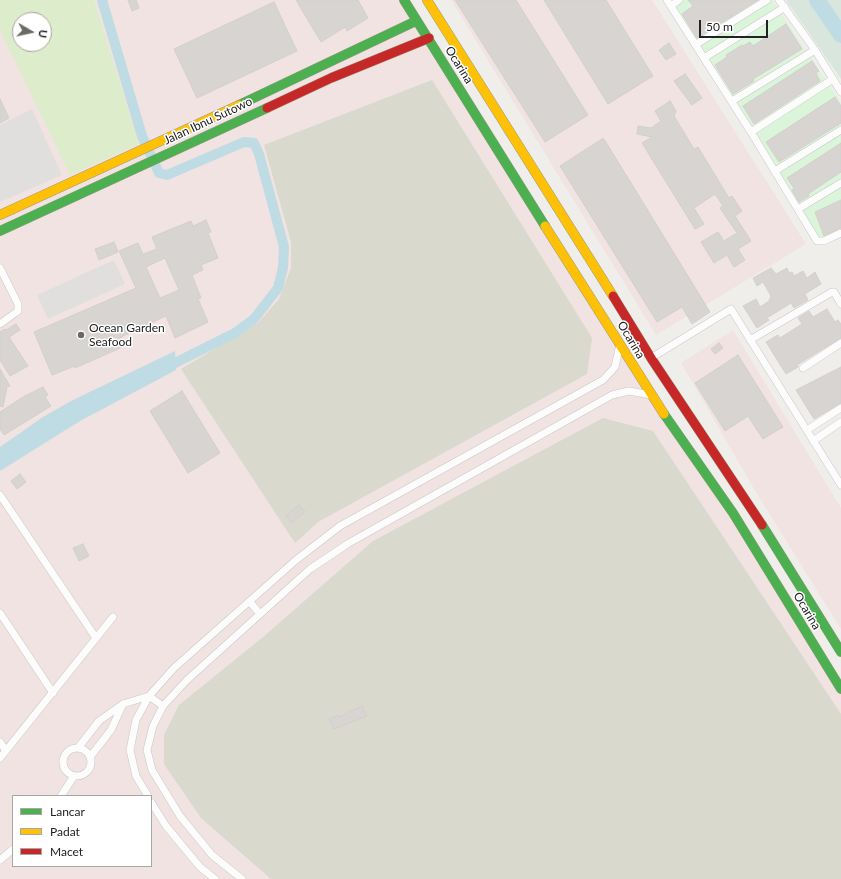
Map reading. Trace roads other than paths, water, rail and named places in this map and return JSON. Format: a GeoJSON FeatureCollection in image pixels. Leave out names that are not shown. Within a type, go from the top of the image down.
{"type":"FeatureCollection","features":[{"type":"Feature","properties":{"kind":"main road","name":"Ocarina"},"geometry":{"type":"LineString","coordinates":[[404,0],[651,395],[733,513],[841,689]]}},
{"type":"Feature","properties":{"kind":"main road","name":"Ocarina"},"geometry":{"type":"LineString","coordinates":[[427,0],[528,159],[651,358],[748,502],[841,652]]}},
{"type":"Feature","properties":{"kind":"main road","name":"Jalan Ibnu Sutowo"},"geometry":{"type":"LineString","coordinates":[[0,215],[163,142],[416,21]]}},
{"type":"Feature","properties":{"kind":"main road","name":"Jalan Ibnu Sutowo"},"geometry":{"type":"LineString","coordinates":[[0,231],[142,164],[168,154],[331,78],[429,38]]}},
{"type":"Feature","properties":{"kind":"main road"},"geometry":{"type":"LineString","coordinates":[[733,513],[748,502]]}},
{"type":"Feature","properties":{"kind":"street"},"geometry":{"type":"LineString","coordinates":[[680,0],[669,3],[732,101],[817,241],[824,241],[841,232]]}},
{"type":"Feature","properties":{"kind":"street"},"geometry":{"type":"LineString","coordinates":[[695,45],[767,0]]}},
{"type":"Feature","properties":{"kind":"street"},"geometry":{"type":"LineString","coordinates":[[779,0],[815,50],[841,92]]}},
{"type":"Feature","properties":{"kind":"street"},"geometry":{"type":"LineString","coordinates":[[704,58],[785,7]]}},
{"type":"Feature","properties":{"kind":"street"},"geometry":{"type":"LineString","coordinates":[[732,101],[815,50]]}},
{"type":"Feature","properties":{"kind":"street"},"geometry":{"type":"LineString","coordinates":[[751,132],[833,79]]}},
{"type":"Feature","properties":{"kind":"street"},"geometry":{"type":"LineString","coordinates":[[775,171],[841,130]]}},
{"type":"Feature","properties":{"kind":"street"},"geometry":{"type":"LineString","coordinates":[[798,209],[841,183]]}},
{"type":"Feature","properties":{"kind":"street"},"geometry":{"type":"LineString","coordinates":[[0,268],[18,304],[18,311],[0,324]]}},
{"type":"Feature","properties":{"kind":"street"},"geometry":{"type":"LineString","coordinates":[[750,340],[832,292],[834,292],[841,304]]}},
{"type":"Feature","properties":{"kind":"street"},"geometry":{"type":"LineString","coordinates":[[651,358],[731,309],[841,486]]}},
{"type":"Feature","properties":{"kind":"street"},"geometry":{"type":"LineString","coordinates":[[147,795],[136,776],[130,750],[136,720],[149,696],[174,668],[296,560],[340,526],[603,380],[615,367],[620,344]]}},
{"type":"Feature","properties":{"kind":"street"},"geometry":{"type":"LineString","coordinates":[[803,368],[841,344]]}},
{"type":"Feature","properties":{"kind":"street"},"geometry":{"type":"LineString","coordinates":[[242,879],[212,855],[180,816],[152,770],[148,750],[153,726],[163,706],[187,680],[310,569],[349,543],[612,395],[629,391],[651,395]]}},
{"type":"Feature","properties":{"kind":"street"},"geometry":{"type":"LineString","coordinates":[[807,430],[841,408]]}},
{"type":"Feature","properties":{"kind":"street"},"geometry":{"type":"LineString","coordinates":[[813,441],[841,422]]}},
{"type":"Feature","properties":{"kind":"street"},"geometry":{"type":"LineString","coordinates":[[0,494],[96,638]]}},
{"type":"Feature","properties":{"kind":"street"},"geometry":{"type":"LineString","coordinates":[[250,602],[260,614]]}},
{"type":"Feature","properties":{"kind":"street"},"geometry":{"type":"LineString","coordinates":[[0,613],[53,693]]}},
{"type":"Feature","properties":{"kind":"street"},"geometry":{"type":"LineString","coordinates":[[0,758],[113,617]]}},
{"type":"Feature","properties":{"kind":"street"},"geometry":{"type":"LineString","coordinates":[[78,748],[98,721],[124,704],[149,696]]}},
{"type":"Feature","properties":{"kind":"street"},"geometry":{"type":"LineString","coordinates":[[149,696],[163,706]]}},
{"type":"Feature","properties":{"kind":"street"},"geometry":{"type":"LineString","coordinates":[[90,757],[111,730],[124,704]]}},
{"type":"Feature","properties":{"kind":"street"},"geometry":{"type":"LineString","coordinates":[[0,742],[6,751]]}},
{"type":"Feature","properties":{"kind":"street"},"geometry":{"type":"LineString","coordinates":[[78,748],[83,749],[90,757],[91,763],[89,769],[84,774],[74,776],[65,770],[63,760],[68,751],[78,748]]}},
{"type":"Feature","properties":{"kind":"street"},"geometry":{"type":"LineString","coordinates":[[62,795],[74,776]]}},
{"type":"Feature","properties":{"kind":"street"},"geometry":{"type":"LineString","coordinates":[[152,804],[166,826],[200,867],[215,879]]}},
{"type":"Feature","properties":{"kind":"street"},"geometry":{"type":"LineString","coordinates":[[0,860],[12,850]]}},
{"type":"Feature","properties":{"kind":"water"},"geometry":{"type":"Polygon","coordinates":[[[175,351],[176,370],[80,421],[0,471],[0,447],[43,417],[71,401],[175,351]]]}},
{"type":"Feature","properties":{"kind":"waterway"},"geometry":{"type":"LineString","coordinates":[[102,0],[142,136],[159,173],[167,175],[244,142],[254,143],[259,154],[284,247],[283,268],[278,288],[254,319],[235,333],[165,368]]}},
{"type":"Feature","properties":{"kind":"waterway"},"geometry":{"type":"LineString","coordinates":[[817,0],[841,35]]}},
{"type":"Feature","properties":{"kind":"place","name":"Ocean Garden Seafood"},"geometry":{"type":"Point","coordinates":[81,335]}}]}
